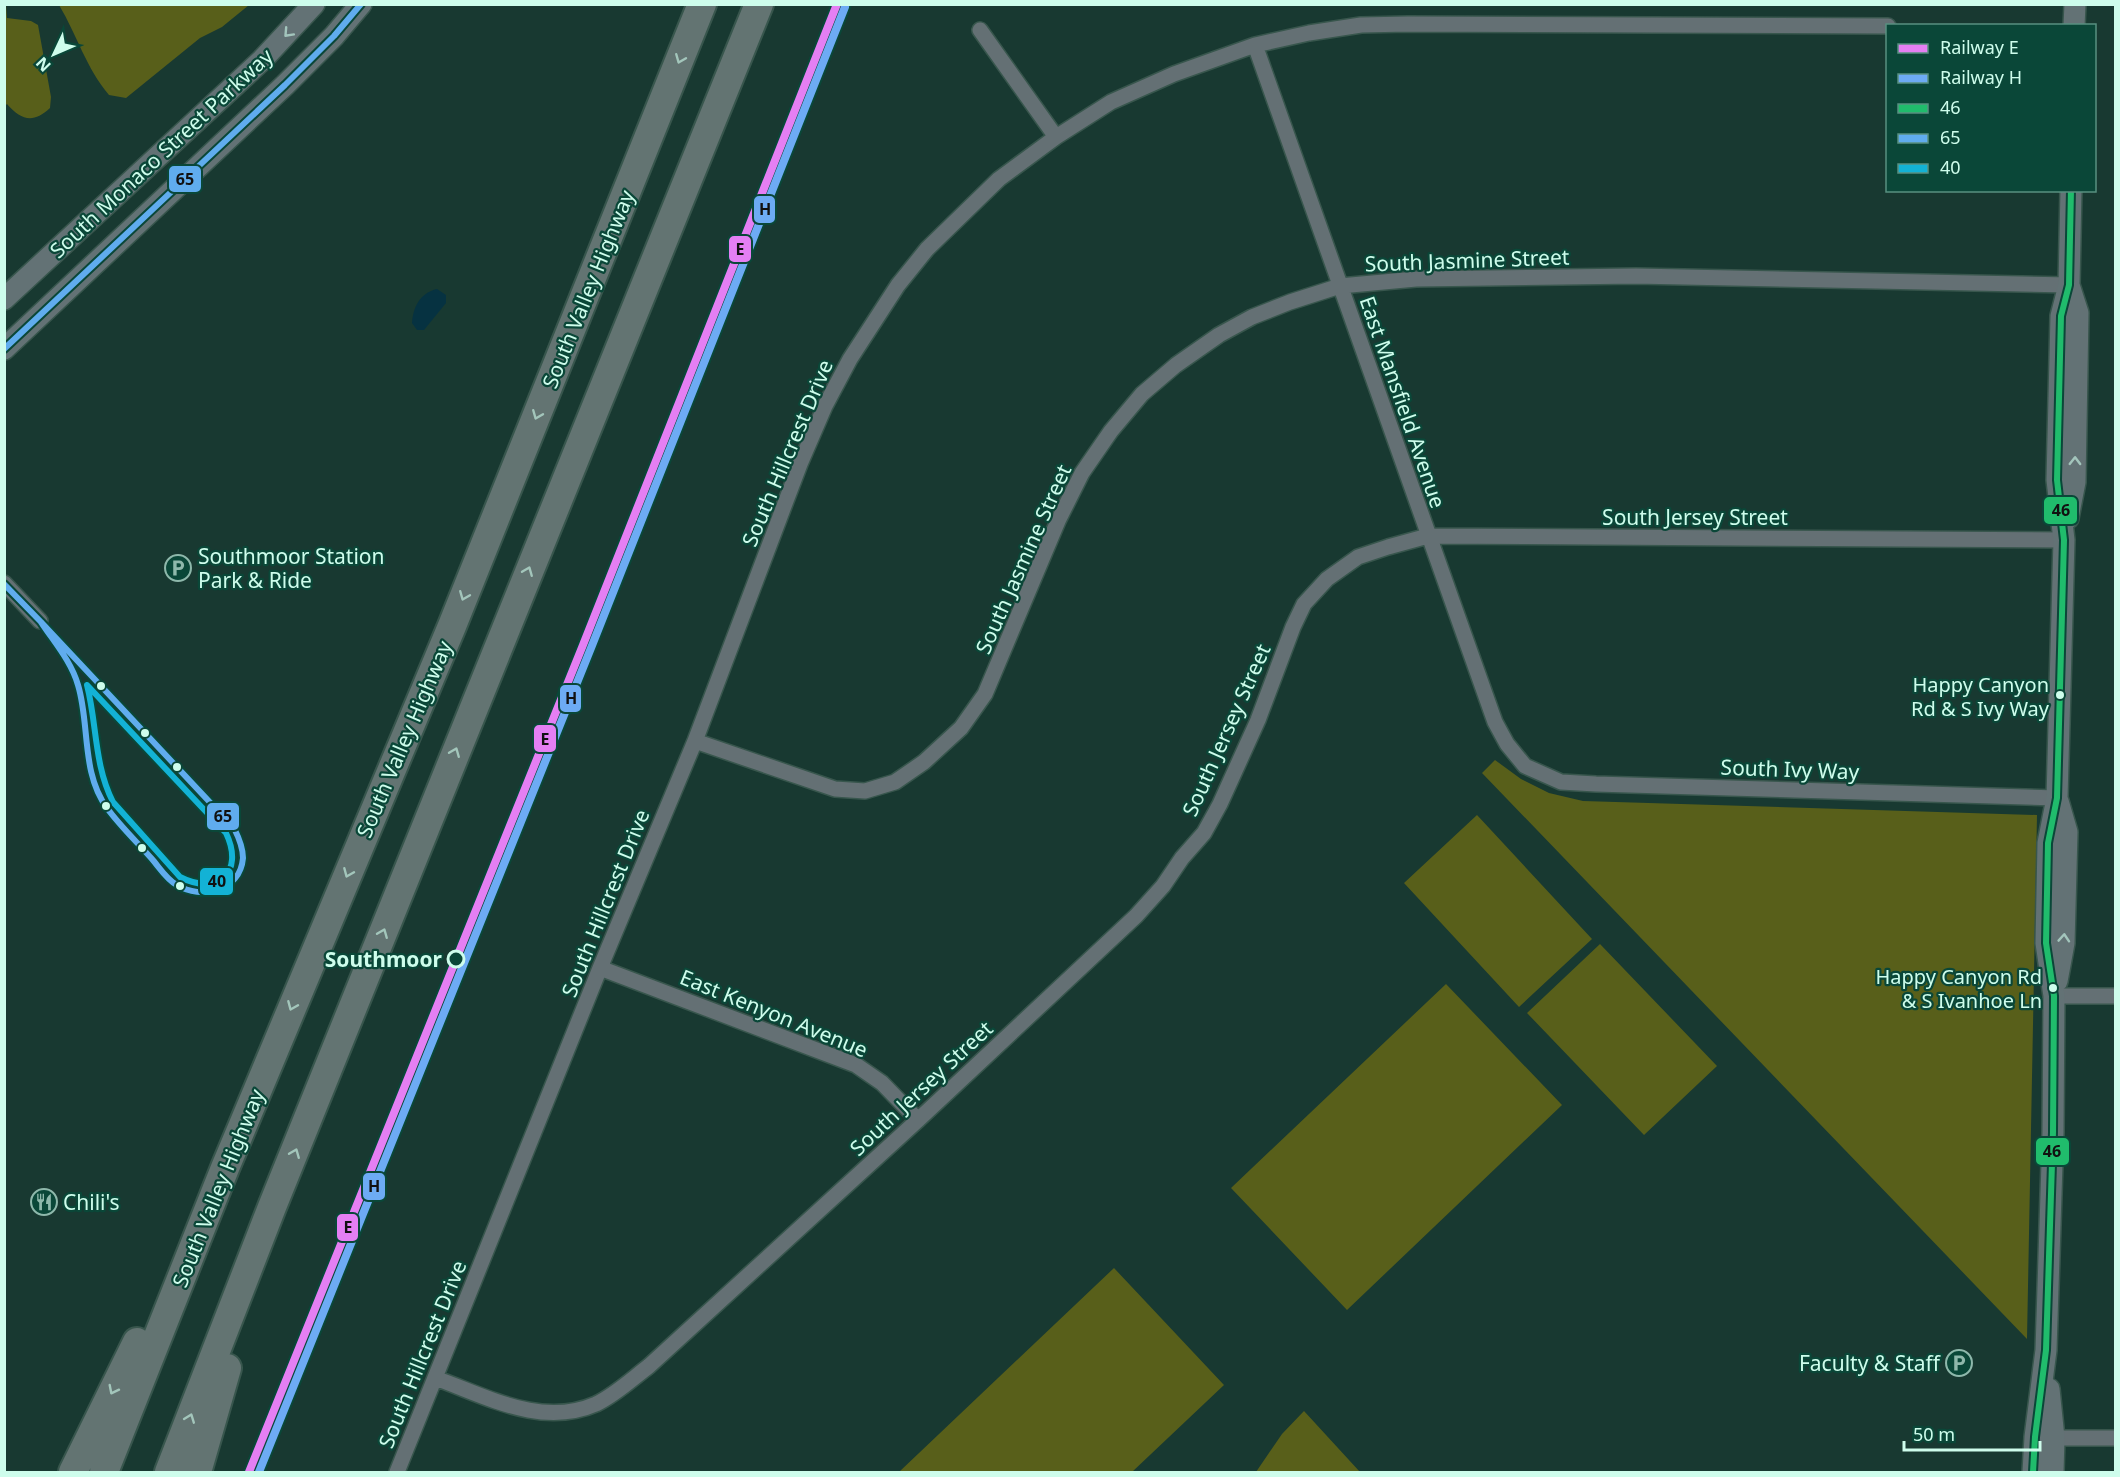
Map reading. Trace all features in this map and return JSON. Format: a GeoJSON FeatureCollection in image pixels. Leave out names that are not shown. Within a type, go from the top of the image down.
{"type":"FeatureCollection","features":[{"type":"Feature","properties":{"kind":"highway","name":"South Valley Highway"},"geometry":{"type":"LineString","coordinates":[[104,1473],[225,1168],[457,615],[702,4]]}},
{"type":"Feature","properties":{"kind":"highway"},"geometry":{"type":"LineString","coordinates":[[169,1473],[272,1208],[759,4]]}},
{"type":"Feature","properties":{"kind":"highway"},"geometry":{"type":"LineString","coordinates":[[73,1473],[225,1168]]}},
{"type":"Feature","properties":{"kind":"highway"},"geometry":{"type":"LineString","coordinates":[[197,1473],[272,1208]]}},
{"type":"Feature","properties":{"kind":"street","name":"South Monaco Street Parkway"},"geometry":{"type":"LineString","coordinates":[[4,299],[262,60],[314,4]]}},
{"type":"Feature","properties":{"kind":"street","name":"South Monaco Street Parkway"},"geometry":{"type":"LineString","coordinates":[[4,349],[285,85],[334,36],[361,4]]}},
{"type":"Feature","properties":{"kind":"street"},"geometry":{"type":"LineString","coordinates":[[2074,24],[2075,4]]}},
{"type":"Feature","properties":{"kind":"street","name":"South Hillcrest Drive"},"geometry":{"type":"LineString","coordinates":[[397,1473],[600,968],[695,741],[800,464],[825,406],[850,359],[892,293],[927,249],[999,179],[1056,137],[1111,102],[1174,74],[1255,45],[1310,33],[1361,25],[1408,24],[1886,26]]}},
{"type":"Feature","properties":{"kind":"street"},"geometry":{"type":"LineString","coordinates":[[980,30],[1056,137]]}},
{"type":"Feature","properties":{"kind":"street","name":"East Mansfield Avenue"},"geometry":{"type":"LineString","coordinates":[[1255,45],[1495,722],[1507,744],[1525,766]]}},
{"type":"Feature","properties":{"kind":"street"},"geometry":{"type":"LineString","coordinates":[[2053,1473],[2044,1438],[2053,1132],[2054,996],[2064,943],[2067,842],[2067,832],[2057,798],[2064,540],[2074,482],[2078,335],[2078,313],[2069,285],[2071,192]]}},
{"type":"Feature","properties":{"kind":"street","name":"South Jasmine Street"},"geometry":{"type":"LineString","coordinates":[[695,741],[835,789],[865,791],[895,782],[924,762],[961,728],[985,694],[1058,520],[1082,473],[1111,430],[1142,394],[1176,365],[1219,335],[1252,317],[1340,286],[1416,279],[1636,276],[2069,285]]}},
{"type":"Feature","properties":{"kind":"street","name":"South Jersey Street"},"geometry":{"type":"LineString","coordinates":[[435,1378],[513,1408],[566,1413],[596,1404],[649,1366],[918,1120],[1136,915],[1163,886],[1182,858],[1204,833],[1220,804],[1258,720],[1304,604],[1327,579],[1358,557],[1428,537],[2064,540]]}},
{"type":"Feature","properties":{"kind":"street"},"geometry":{"type":"LineString","coordinates":[[4,583],[40,621]]}},
{"type":"Feature","properties":{"kind":"street","name":"South Ivy Way"},"geometry":{"type":"LineString","coordinates":[[1525,766],[1561,782],[2057,798]]}},
{"type":"Feature","properties":{"kind":"street","name":"East Kenyon Avenue"},"geometry":{"type":"LineString","coordinates":[[600,968],[856,1065],[882,1083],[918,1120]]}},
{"type":"Feature","properties":{"kind":"street"},"geometry":{"type":"LineString","coordinates":[[2054,996],[2115,996]]}},
{"type":"Feature","properties":{"kind":"street"},"geometry":{"type":"LineString","coordinates":[[2044,1438],[2115,1438]]}},
{"type":"Feature","properties":{"kind":"street"},"geometry":{"type":"LineString","coordinates":[[2033,1473],[2044,1438]]}},
{"type":"Feature","properties":{"kind":"green space"},"geometry":{"type":"Polygon","coordinates":[[[6,4],[7,18],[31,21],[38,25],[51,97],[50,108],[33,118],[22,117],[7,104],[5,106],[4,5],[6,4]]]}},
{"type":"Feature","properties":{"kind":"green space"},"geometry":{"type":"Polygon","coordinates":[[[59,5],[249,5],[222,27],[200,38],[126,98],[109,95],[101,85],[59,5]]]}},
{"type":"Feature","properties":{"kind":"green space"},"geometry":{"type":"Polygon","coordinates":[[[1495,760],[1521,779],[1549,793],[1583,801],[2037,815],[2027,1339],[1482,773],[1495,760]]]}},
{"type":"Feature","properties":{"kind":"green space"},"geometry":{"type":"Polygon","coordinates":[[[1477,815],[1592,939],[1519,1007],[1404,883],[1477,815]]]}},
{"type":"Feature","properties":{"kind":"green space"},"geometry":{"type":"Polygon","coordinates":[[[1600,944],[1717,1066],[1644,1135],[1527,1013],[1600,944]]]}},
{"type":"Feature","properties":{"kind":"green space"},"geometry":{"type":"Polygon","coordinates":[[[1446,984],[1562,1105],[1347,1310],[1231,1188],[1446,984]]]}},
{"type":"Feature","properties":{"kind":"green space"},"geometry":{"type":"Polygon","coordinates":[[[1114,1268],[1224,1385],[1132,1472],[899,1472],[1114,1268]]]}},
{"type":"Feature","properties":{"kind":"green space"},"geometry":{"type":"Polygon","coordinates":[[[1304,1411],[1360,1472],[1256,1472],[1282,1434],[1304,1411]]]}},
{"type":"Feature","properties":{"kind":"water"},"geometry":{"type":"Polygon","coordinates":[[[437,289],[446,295],[446,303],[424,330],[417,330],[412,323],[416,306],[422,297],[437,289]]]}},
{"type":"Feature","properties":{"kind":"rail line","name":"E"},"geometry":{"type":"LineString","coordinates":[[249,1472],[583,645],[837,4]]}},
{"type":"Feature","properties":{"kind":"rail line","name":"H"},"geometry":{"type":"LineString","coordinates":[[259,1472],[591,648],[845,7]]}},
{"type":"Feature","properties":{"kind":"transit line","name":"65"},"geometry":{"type":"LineString","coordinates":[[4,349],[285,85],[334,36],[361,4]]}},
{"type":"Feature","properties":{"kind":"transit line","name":"46"},"geometry":{"type":"LineString","coordinates":[[2033,1472],[2046,1350],[2053,1132],[2054,996],[2046,943],[2048,843],[2057,798],[2064,540],[2057,480],[2061,316],[2069,285],[2071,192]]}},
{"type":"Feature","properties":{"kind":"transit line","name":"65"},"geometry":{"type":"LineString","coordinates":[[4,584],[41,622]]}},
{"type":"Feature","properties":{"kind":"transit line","name":"65"},"geometry":{"type":"LineString","coordinates":[[41,622],[234,828],[243,858],[235,879],[227,885],[218,890],[197,892],[173,883],[107,808],[93,780],[82,700],[75,676],[41,622]]}},
{"type":"Feature","properties":{"kind":"transit line","name":"40"},"geometry":{"type":"LineString","coordinates":[[87,685],[226,833],[232,859],[230,870],[224,877],[216,882],[205,884],[180,877],[113,802],[102,774],[87,685]]}},
{"type":"Feature","properties":{"kind":"place","name":"Southmoor Station Park & Ride"},"geometry":{"type":"Point","coordinates":[178,568]}},
{"type":"Feature","properties":{"kind":"place","name":"Happy Canyon Rd & S Ivy Way"},"geometry":{"type":"Point","coordinates":[2060,695]}},
{"type":"Feature","properties":{"kind":"place","name":"Southmoor"},"geometry":{"type":"Point","coordinates":[456,959]}},
{"type":"Feature","properties":{"kind":"place","name":"Happy Canyon Rd & S Ivanhoe Ln"},"geometry":{"type":"Point","coordinates":[2053,988]}},
{"type":"Feature","properties":{"kind":"place","name":"Chili's"},"geometry":{"type":"Point","coordinates":[44,1202]}},
{"type":"Feature","properties":{"kind":"place","name":"Faculty & Staff"},"geometry":{"type":"Point","coordinates":[1959,1363]}}]}
